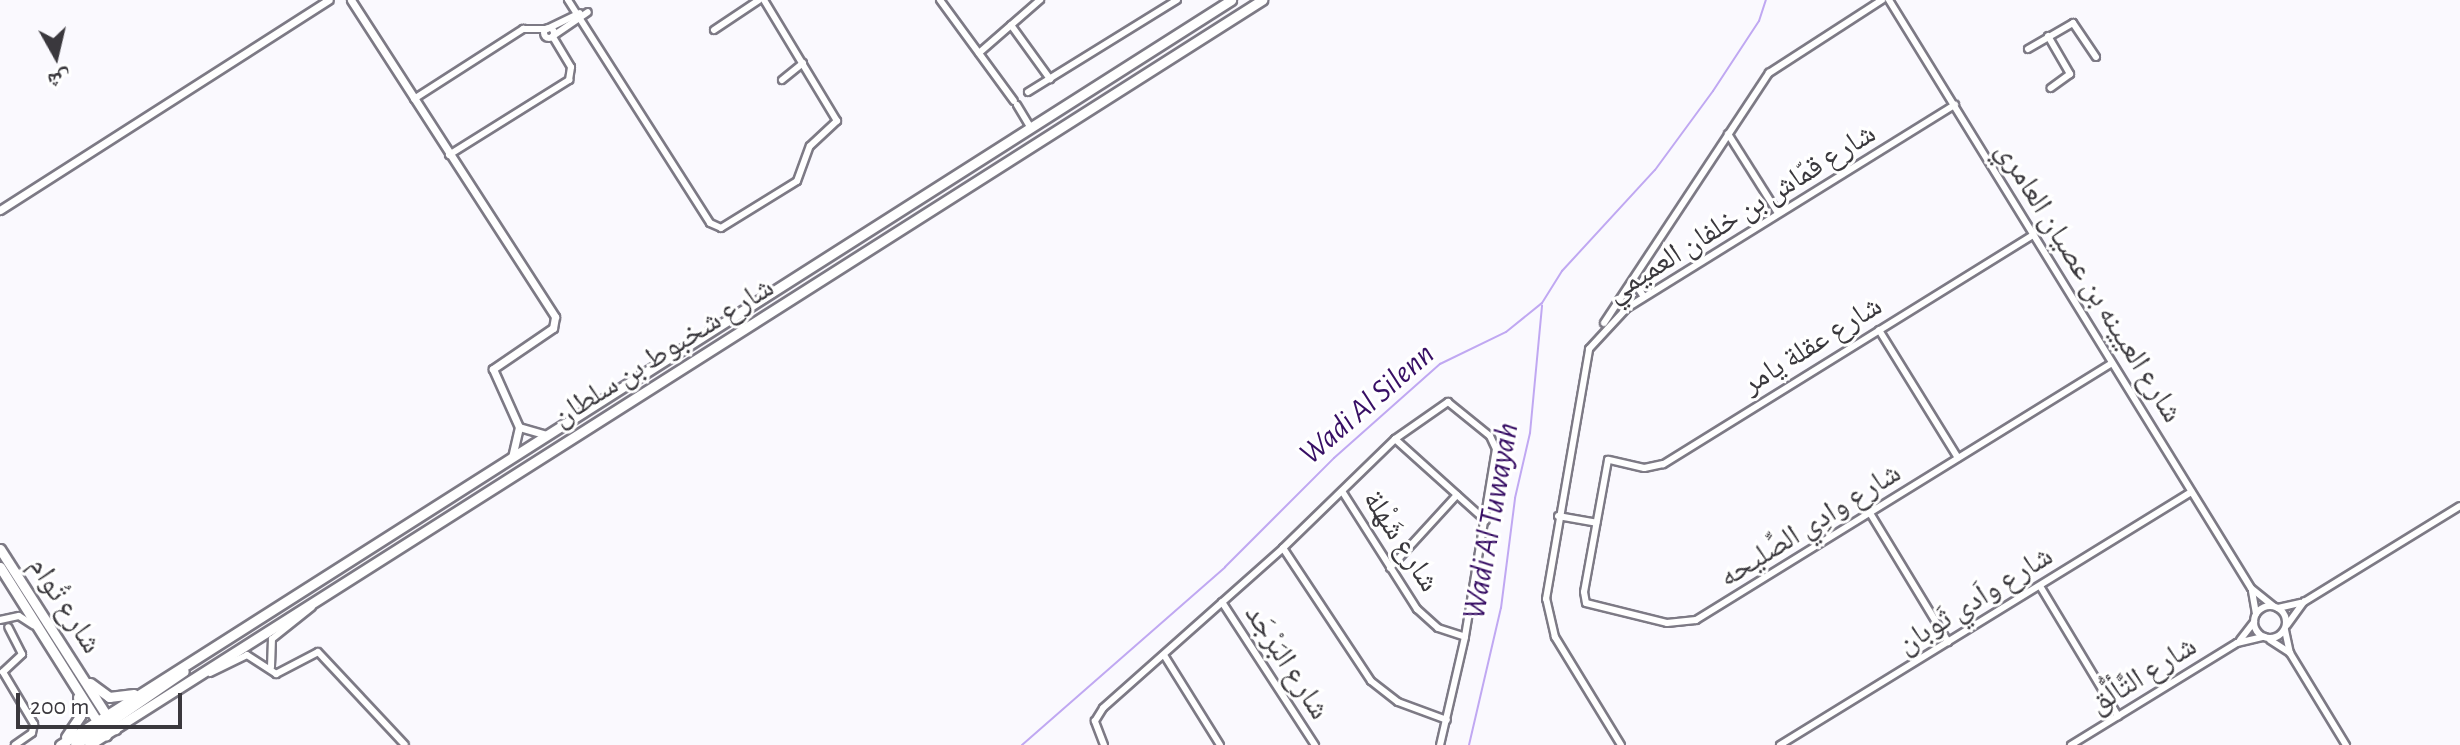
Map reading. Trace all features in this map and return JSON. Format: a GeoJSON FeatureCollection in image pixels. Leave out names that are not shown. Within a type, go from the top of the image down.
{"type":"FeatureCollection","features":[{"type":"Feature","properties":{"kind":"main road","name":"شارع شخبوط بن سلطان"},"geometry":{"type":"LineString","coordinates":[[89,745],[142,692],[1231,0]]}},
{"type":"Feature","properties":{"kind":"main road","name":"شارع شخبوط بن سلطان"},"geometry":{"type":"LineString","coordinates":[[60,745],[194,679],[1262,0]]}},
{"type":"Feature","properties":{"kind":"main road","name":"شارع تُوام"},"geometry":{"type":"LineString","coordinates":[[0,549],[95,697],[106,725]]}},
{"type":"Feature","properties":{"kind":"main road","name":"شارع تُوام"},"geometry":{"type":"LineString","coordinates":[[0,567],[106,725]]}},
{"type":"Feature","properties":{"kind":"main road"},"geometry":{"type":"LineString","coordinates":[[75,745],[175,680],[188,664]]}},
{"type":"Feature","properties":{"kind":"main road"},"geometry":{"type":"LineString","coordinates":[[70,675],[89,701],[95,697]]}},
{"type":"Feature","properties":{"kind":"main road"},"geometry":{"type":"LineString","coordinates":[[60,745],[80,716],[70,675]]}},
{"type":"Feature","properties":{"kind":"main road"},"geometry":{"type":"LineString","coordinates":[[81,675],[109,697],[142,692]]}},
{"type":"Feature","properties":{"kind":"street"},"geometry":{"type":"LineString","coordinates":[[0,210],[329,0]]}},
{"type":"Feature","properties":{"kind":"street"},"geometry":{"type":"LineString","coordinates":[[351,0],[555,317],[550,331],[493,369],[519,427],[512,458]]}},
{"type":"Feature","properties":{"kind":"street"},"geometry":{"type":"LineString","coordinates":[[568,0],[718,228],[794,184],[813,142],[836,124],[836,115],[762,0],[714,30]]}},
{"type":"Feature","properties":{"kind":"street"},"geometry":{"type":"LineString","coordinates":[[940,0],[1031,128]]}},
{"type":"Feature","properties":{"kind":"street"},"geometry":{"type":"LineString","coordinates":[[979,53],[1040,0]]}},
{"type":"Feature","properties":{"kind":"street"},"geometry":{"type":"LineString","coordinates":[[1028,92],[1177,0]]}},
{"type":"Feature","properties":{"kind":"street"},"geometry":{"type":"LineString","coordinates":[[1599,333],[1728,134],[1778,65],[1882,0]]}},
{"type":"Feature","properties":{"kind":"street","name":"شارع العيينه بن عصيان العامري"},"geometry":{"type":"LineString","coordinates":[[1889,0],[2251,588],[2275,607]]}},
{"type":"Feature","properties":{"kind":"street"},"geometry":{"type":"LineString","coordinates":[[549,34],[587,11]]}},
{"type":"Feature","properties":{"kind":"street"},"geometry":{"type":"LineString","coordinates":[[2028,49],[2075,23],[2096,57]]}},
{"type":"Feature","properties":{"kind":"street"},"geometry":{"type":"LineString","coordinates":[[1011,25],[1050,79]]}},
{"type":"Feature","properties":{"kind":"street"},"geometry":{"type":"LineString","coordinates":[[414,99],[520,32],[534,28],[549,34],[571,67],[566,83],[449,155]]}},
{"type":"Feature","properties":{"kind":"street"},"geometry":{"type":"LineString","coordinates":[[2048,36],[2070,74],[2051,88]]}},
{"type":"Feature","properties":{"kind":"street"},"geometry":{"type":"LineString","coordinates":[[782,80],[803,63]]}},
{"type":"Feature","properties":{"kind":"street","name":"شارع قمّاش بن خلفان العميمي"},"geometry":{"type":"LineString","coordinates":[[1621,745],[1549,618],[1546,589],[1582,369],[1599,333],[1644,297],[1955,105]]}},
{"type":"Feature","properties":{"kind":"street"},"geometry":{"type":"LineString","coordinates":[[1728,134],[1738,145],[1778,213]]}},
{"type":"Feature","properties":{"kind":"street"},"geometry":{"type":"LineString","coordinates":[[1721,146],[1738,145]]}},
{"type":"Feature","properties":{"kind":"street","name":"شارع عقلة يامر"},"geometry":{"type":"LineString","coordinates":[[1608,460],[1644,468],[1663,464],[2033,235]]}},
{"type":"Feature","properties":{"kind":"street"},"geometry":{"type":"LineString","coordinates":[[1633,280],[1644,297]]}},
{"type":"Feature","properties":{"kind":"street"},"geometry":{"type":"LineString","coordinates":[[1879,330],[1958,458]]}},
{"type":"Feature","properties":{"kind":"street","name":"شارع وادِي الصِّليحه"},"geometry":{"type":"LineString","coordinates":[[1608,460],[1584,592],[1586,603],[1682,624],[1704,616],[2112,363]]}},
{"type":"Feature","properties":{"kind":"street"},"geometry":{"type":"LineString","coordinates":[[1104,745],[1095,721],[1283,548],[1395,439],[1443,402],[1452,404],[1490,436],[1496,449],[1465,637],[1440,745]]}},
{"type":"Feature","properties":{"kind":"street"},"geometry":{"type":"LineString","coordinates":[[519,427],[547,435]]}},
{"type":"Feature","properties":{"kind":"street"},"geometry":{"type":"LineString","coordinates":[[1395,439],[1486,521]]}},
{"type":"Feature","properties":{"kind":"street","name":"شارع شَهْلة"},"geometry":{"type":"LineString","coordinates":[[1342,491],[1390,568],[1427,619],[1465,637]]}},
{"type":"Feature","properties":{"kind":"street","name":"شارع واَدي ثَوبان"},"geometry":{"type":"LineString","coordinates":[[1780,745],[2192,492]]}},
{"type":"Feature","properties":{"kind":"street"},"geometry":{"type":"LineString","coordinates":[[1390,568],[1457,495]]}},
{"type":"Feature","properties":{"kind":"street"},"geometry":{"type":"LineString","coordinates":[[2290,653],[2266,638],[2255,618],[2275,607],[2304,602],[2460,506]]}},
{"type":"Feature","properties":{"kind":"street"},"geometry":{"type":"LineString","coordinates":[[1870,513],[1948,642]]}},
{"type":"Feature","properties":{"kind":"street"},"geometry":{"type":"LineString","coordinates":[[1558,516],[1596,523]]}},
{"type":"Feature","properties":{"kind":"street"},"geometry":{"type":"LineString","coordinates":[[1283,548],[1371,681],[1398,702],[1447,720]]}},
{"type":"Feature","properties":{"kind":"street"},"geometry":{"type":"LineString","coordinates":[[2040,586],[2118,716]]}},
{"type":"Feature","properties":{"kind":"street","name":"شارع العيينه بن عصيان العامري"},"geometry":{"type":"LineString","coordinates":[[2251,588],[2255,618]]}},
{"type":"Feature","properties":{"kind":"street"},"geometry":{"type":"LineString","coordinates":[[271,667],[272,639],[318,600]]}},
{"type":"Feature","properties":{"kind":"street","name":"شارع البَرْجَد"},"geometry":{"type":"LineString","coordinates":[[1222,602],[1315,745]]}},
{"type":"Feature","properties":{"kind":"street"},"geometry":{"type":"LineString","coordinates":[[2286,628],[2304,602]]}},
{"type":"Feature","properties":{"kind":"street"},"geometry":{"type":"LineString","coordinates":[[2275,607],[2286,628],[2290,653],[2346,745]]}},
{"type":"Feature","properties":{"kind":"street"},"geometry":{"type":"LineString","coordinates":[[0,620],[19,616],[41,631]]}},
{"type":"Feature","properties":{"kind":"street","name":"شارع التَّألُّق"},"geometry":{"type":"LineString","coordinates":[[2237,643],[2255,618]]}},
{"type":"Feature","properties":{"kind":"street"},"geometry":{"type":"LineString","coordinates":[[8,627],[22,654],[2,673],[34,724],[32,733],[15,745]]}},
{"type":"Feature","properties":{"kind":"street","name":"شارع التَّألُّق"},"geometry":{"type":"LineString","coordinates":[[2071,745],[2237,643],[2266,638],[2286,628]]}},
{"type":"Feature","properties":{"kind":"street"},"geometry":{"type":"LineString","coordinates":[[194,679],[242,656],[271,667],[276,674],[318,652],[405,745]]}},
{"type":"Feature","properties":{"kind":"street"},"geometry":{"type":"LineString","coordinates":[[1164,655],[1220,745]]}},
{"type":"Feature","properties":{"kind":"waterway","name":"Wadi Al Silenn"},"geometry":{"type":"LineString","coordinates":[[1022,745],[1225,567],[1334,458],[1440,364],[1506,332],[1542,303],[1562,271],[1655,170],[1759,21],[1766,0]]}},
{"type":"Feature","properties":{"kind":"waterway","name":"Wadi Al Tuwayah"},"geometry":{"type":"LineString","coordinates":[[1469,745],[1501,608],[1515,498],[1530,433],[1542,306]]}}]}
